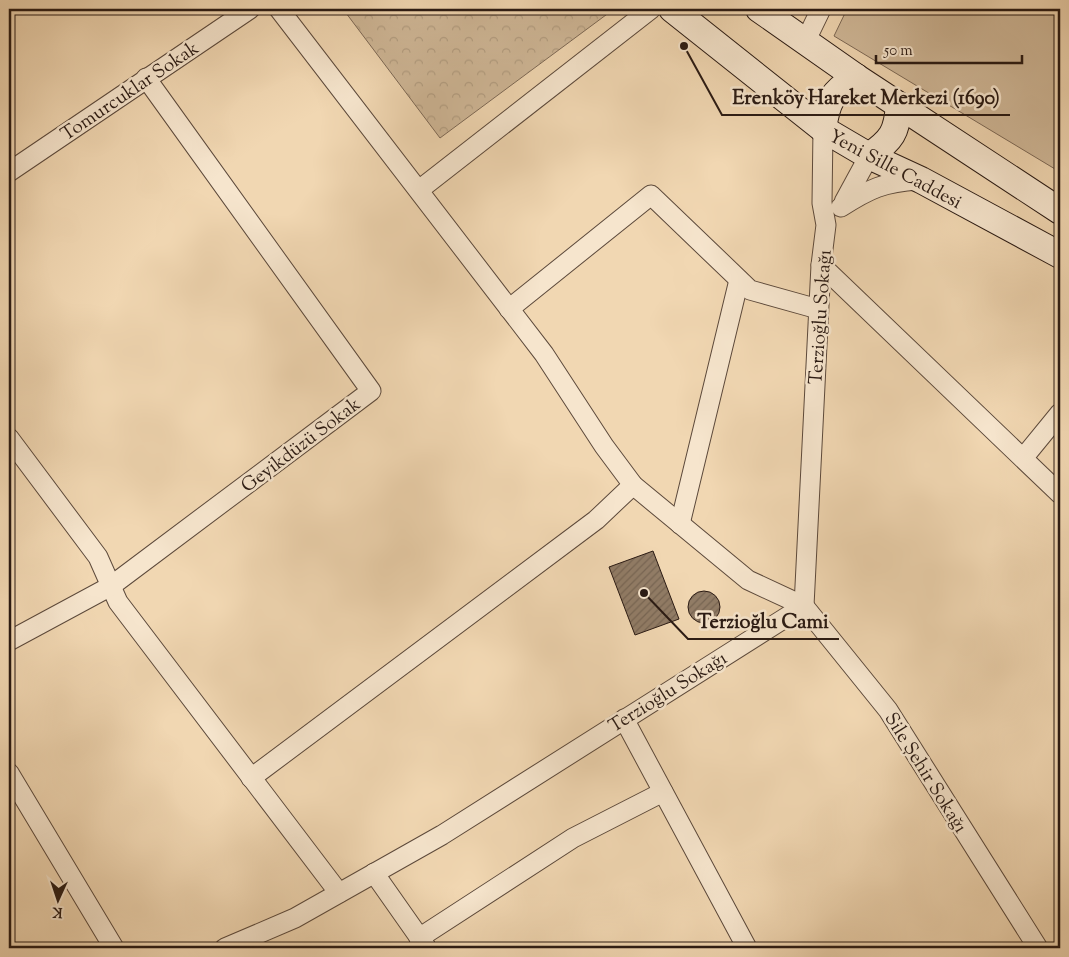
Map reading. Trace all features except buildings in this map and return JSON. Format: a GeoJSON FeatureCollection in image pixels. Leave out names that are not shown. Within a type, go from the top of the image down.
{"type":"FeatureCollection","features":[{"type":"Feature","properties":{"kind":"main road","name":"Yeni Sille Caddesi"},"geometry":{"type":"LineString","coordinates":[[672,9],[823,129],[869,156],[921,180],[1060,256]]}},
{"type":"Feature","properties":{"kind":"main road"},"geometry":{"type":"LineString","coordinates":[[759,9],[806,40],[856,77],[1060,211]]}},
{"type":"Feature","properties":{"kind":"main road"},"geometry":{"type":"LineString","coordinates":[[823,129],[826,107],[838,89],[856,77]]}},
{"type":"Feature","properties":{"kind":"main road"},"geometry":{"type":"LineString","coordinates":[[869,156],[888,144],[898,125],[899,104]]}},
{"type":"Feature","properties":{"kind":"street","name":"Tomurcuklar Sokak"},"geometry":{"type":"LineString","coordinates":[[9,172],[250,9]]}},
{"type":"Feature","properties":{"kind":"street"},"geometry":{"type":"LineString","coordinates":[[279,9],[544,354],[604,446],[633,485],[748,580],[804,606]]}},
{"type":"Feature","properties":{"kind":"street"},"geometry":{"type":"LineString","coordinates":[[419,190],[651,9]]}},
{"type":"Feature","properties":{"kind":"street"},"geometry":{"type":"LineString","coordinates":[[806,40],[821,9]]}},
{"type":"Feature","properties":{"kind":"street","name":"Geyikdüzü Sokak"},"geometry":{"type":"LineString","coordinates":[[9,641],[111,586],[370,391],[146,78]]}},
{"type":"Feature","properties":{"kind":"street","name":"Terzioğlu Sokağı"},"geometry":{"type":"LineString","coordinates":[[225,948],[295,918],[442,835],[804,606],[818,309],[826,225],[822,203],[823,129]]}},
{"type":"Feature","properties":{"kind":"street"},"geometry":{"type":"LineString","coordinates":[[826,225],[841,207],[869,156]]}},
{"type":"Feature","properties":{"kind":"street"},"geometry":{"type":"LineString","coordinates":[[841,207],[870,189],[894,181],[921,180]]}},
{"type":"Feature","properties":{"kind":"street"},"geometry":{"type":"LineString","coordinates":[[509,309],[651,195],[750,290],[818,309]]}},
{"type":"Feature","properties":{"kind":"street"},"geometry":{"type":"LineString","coordinates":[[821,265],[1024,457],[1060,494]]}},
{"type":"Feature","properties":{"kind":"street"},"geometry":{"type":"LineString","coordinates":[[680,524],[739,280]]}},
{"type":"Feature","properties":{"kind":"street"},"geometry":{"type":"LineString","coordinates":[[1024,457],[1060,412]]}},
{"type":"Feature","properties":{"kind":"street"},"geometry":{"type":"LineString","coordinates":[[9,438],[98,557],[118,602],[339,893]]}},
{"type":"Feature","properties":{"kind":"street"},"geometry":{"type":"LineString","coordinates":[[252,778],[596,520],[633,485]]}},
{"type":"Feature","properties":{"kind":"street","name":"Sile Şehir Sokağı"},"geometry":{"type":"LineString","coordinates":[[804,606],[888,710],[1038,948]]}},
{"type":"Feature","properties":{"kind":"street"},"geometry":{"type":"LineString","coordinates":[[624,719],[747,948]]}},
{"type":"Feature","properties":{"kind":"street"},"geometry":{"type":"LineString","coordinates":[[9,774],[114,948]]}},
{"type":"Feature","properties":{"kind":"street"},"geometry":{"type":"LineString","coordinates":[[374,873],[423,943],[573,838],[663,792]]}},
{"type":"Feature","properties":{"kind":"green space"},"geometry":{"type":"Polygon","coordinates":[[[343,9],[614,9],[440,138],[343,9]]]}},
{"type":"Feature","properties":{"kind":"green space"},"geometry":{"type":"Polygon","coordinates":[[[847,9],[1060,9],[1060,172],[834,36],[847,9]]]}},
{"type":"Feature","properties":{"kind":"place","name":"Erenköy Hareket Merkezi (1690)"},"geometry":{"type":"Point","coordinates":[684,46]}},
{"type":"Feature","properties":{"kind":"place","name":"Terzioğlu Cami"},"geometry":{"type":"Point","coordinates":[644,593]}}]}
